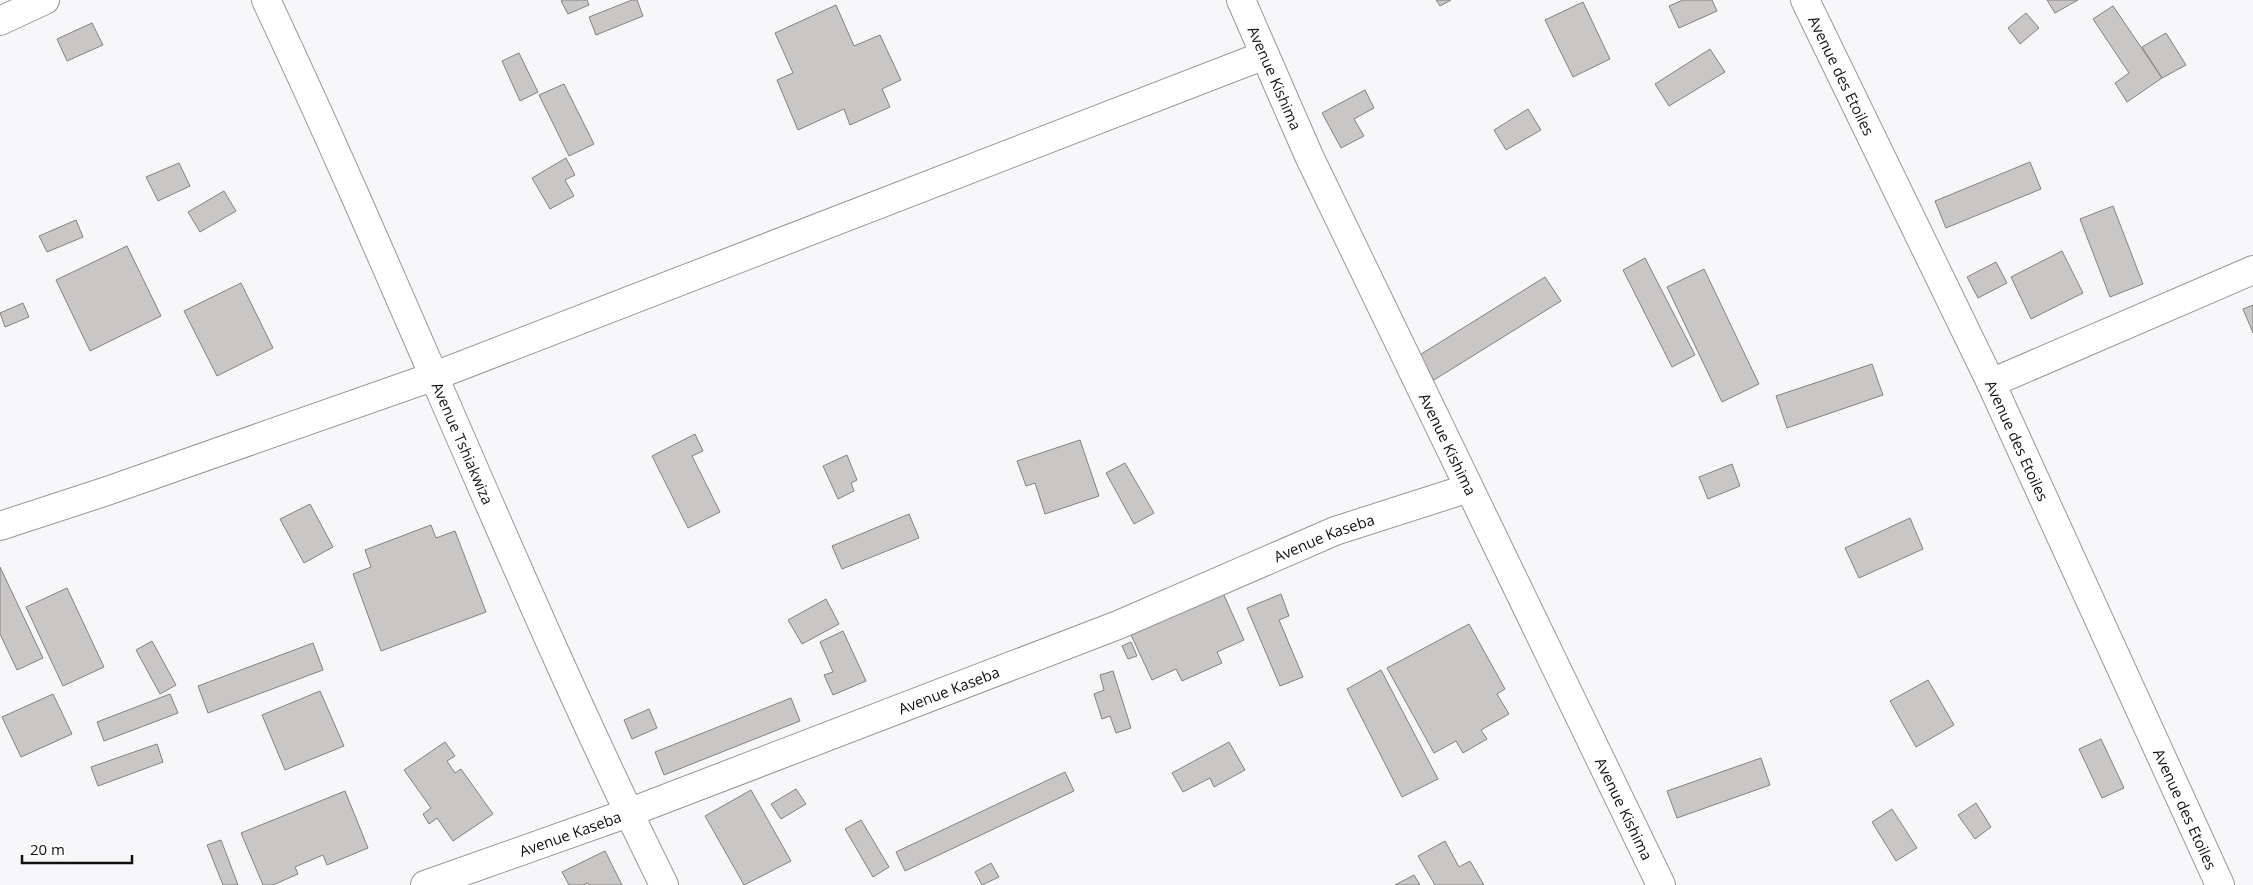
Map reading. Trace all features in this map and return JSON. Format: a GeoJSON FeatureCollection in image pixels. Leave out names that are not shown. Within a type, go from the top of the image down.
{"type":"FeatureCollection","features":[{"type":"Feature","properties":{"kind":"street"},"geometry":{"type":"LineString","coordinates":[[0,21],[45,0]]}},
{"type":"Feature","properties":{"kind":"street","name":"Avenue Tshiakwiza"},"geometry":{"type":"LineString","coordinates":[[266,0],[326,126],[432,377],[628,812],[664,885]]}},
{"type":"Feature","properties":{"kind":"street","name":"Avenue Kishima"},"geometry":{"type":"LineString","coordinates":[[1242,0],[1309,156],[1661,885]]}},
{"type":"Feature","properties":{"kind":"street","name":"Avenue des Etoiles"},"geometry":{"type":"LineString","coordinates":[[1805,0],[1991,383],[2220,885]]}},
{"type":"Feature","properties":{"kind":"street"},"geometry":{"type":"LineString","coordinates":[[0,526],[107,491],[432,377],[1265,55]]}},
{"type":"Feature","properties":{"kind":"street"},"geometry":{"type":"LineString","coordinates":[[1991,383],[2253,270]]}},
{"type":"Feature","properties":{"kind":"street","name":"Avenue Kaseba"},"geometry":{"type":"LineString","coordinates":[[425,885],[628,812],[1118,625],[1335,532],[1469,488]]}},
{"type":"Feature","properties":{"kind":"building"},"geometry":{"type":"Polygon","coordinates":[[[587,0],[589,5],[568,14],[561,1],[587,0]]]}},
{"type":"Feature","properties":{"kind":"building"},"geometry":{"type":"Polygon","coordinates":[[[632,0],[637,0],[643,16],[596,35],[589,17],[632,0]]]}},
{"type":"Feature","properties":{"kind":"building"},"geometry":{"type":"Polygon","coordinates":[[[1436,0],[1451,0],[1440,6],[1436,0]]]}},
{"type":"Feature","properties":{"kind":"building"},"geometry":{"type":"Polygon","coordinates":[[[1683,0],[1712,0],[1717,11],[1679,28],[1669,6],[1683,0]]]}},
{"type":"Feature","properties":{"kind":"building"},"geometry":{"type":"Polygon","coordinates":[[[2047,0],[2078,0],[2055,13],[2047,0]]]}},
{"type":"Feature","properties":{"kind":"building"},"geometry":{"type":"Polygon","coordinates":[[[1583,2],[1610,59],[1573,77],[1545,20],[1583,2]]]}},
{"type":"Feature","properties":{"kind":"building"},"geometry":{"type":"Polygon","coordinates":[[[836,5],[854,46],[880,35],[901,80],[882,89],[890,107],[850,125],[844,109],[798,130],[777,80],[793,73],[775,33],[836,5]]]}},
{"type":"Feature","properties":{"kind":"building"},"geometry":{"type":"Polygon","coordinates":[[[2113,6],[2162,78],[2127,102],[2115,83],[2129,73],[2093,19],[2113,6]]]}},
{"type":"Feature","properties":{"kind":"building"},"geometry":{"type":"Polygon","coordinates":[[[2026,13],[2039,28],[2020,44],[2008,28],[2026,13]]]}},
{"type":"Feature","properties":{"kind":"building"},"geometry":{"type":"Polygon","coordinates":[[[92,23],[103,45],[67,61],[57,39],[92,23]]]}},
{"type":"Feature","properties":{"kind":"building"},"geometry":{"type":"Polygon","coordinates":[[[2166,33],[2186,65],[2162,78],[2142,47],[2166,33]]]}},
{"type":"Feature","properties":{"kind":"building"},"geometry":{"type":"Polygon","coordinates":[[[1710,49],[1725,72],[1669,106],[1655,84],[1710,49]]]}},
{"type":"Feature","properties":{"kind":"building"},"geometry":{"type":"Polygon","coordinates":[[[519,53],[538,92],[520,101],[502,61],[519,53]]]}},
{"type":"Feature","properties":{"kind":"building"},"geometry":{"type":"Polygon","coordinates":[[[564,84],[594,144],[569,156],[539,95],[564,84]]]}},
{"type":"Feature","properties":{"kind":"building"},"geometry":{"type":"Polygon","coordinates":[[[1365,90],[1374,108],[1354,119],[1364,136],[1341,148],[1322,113],[1365,90]]]}},
{"type":"Feature","properties":{"kind":"building"},"geometry":{"type":"Polygon","coordinates":[[[1528,109],[1541,130],[1506,150],[1494,130],[1528,109]]]}},
{"type":"Feature","properties":{"kind":"building"},"geometry":{"type":"Polygon","coordinates":[[[566,158],[575,175],[565,180],[574,196],[550,209],[532,178],[566,158]]]}},
{"type":"Feature","properties":{"kind":"building"},"geometry":{"type":"Polygon","coordinates":[[[2030,162],[2041,189],[1946,228],[1935,201],[2030,162]]]}},
{"type":"Feature","properties":{"kind":"building"},"geometry":{"type":"Polygon","coordinates":[[[179,163],[190,186],[158,201],[146,177],[179,163]]]}},
{"type":"Feature","properties":{"kind":"building"},"geometry":{"type":"Polygon","coordinates":[[[224,191],[236,211],[200,232],[188,212],[224,191]]]}},
{"type":"Feature","properties":{"kind":"building"},"geometry":{"type":"Polygon","coordinates":[[[2113,206],[2143,284],[2110,297],[2080,219],[2113,206]]]}},
{"type":"Feature","properties":{"kind":"building"},"geometry":{"type":"Polygon","coordinates":[[[76,220],[83,237],[47,252],[39,236],[76,220]]]}},
{"type":"Feature","properties":{"kind":"building"},"geometry":{"type":"Polygon","coordinates":[[[127,246],[161,316],[90,351],[56,280],[127,246]]]}},
{"type":"Feature","properties":{"kind":"building"},"geometry":{"type":"Polygon","coordinates":[[[2062,251],[2083,293],[2031,319],[2011,277],[2062,251]]]}},
{"type":"Feature","properties":{"kind":"building"},"geometry":{"type":"Polygon","coordinates":[[[1645,258],[1695,355],[1672,367],[1623,270],[1645,258]]]}},
{"type":"Feature","properties":{"kind":"building"},"geometry":{"type":"Polygon","coordinates":[[[1996,262],[2007,283],[1978,298],[1967,277],[1996,262]]]}},
{"type":"Feature","properties":{"kind":"building"},"geometry":{"type":"Polygon","coordinates":[[[1704,269],[1759,384],[1722,402],[1667,287],[1704,269]]]}},
{"type":"Feature","properties":{"kind":"building"},"geometry":{"type":"Polygon","coordinates":[[[1545,277],[1561,301],[1434,380],[1418,356],[1545,277]]]}},
{"type":"Feature","properties":{"kind":"building"},"geometry":{"type":"Polygon","coordinates":[[[241,283],[273,348],[217,376],[184,311],[241,283]]]}},
{"type":"Feature","properties":{"kind":"building"},"geometry":{"type":"Polygon","coordinates":[[[23,303],[29,317],[5,327],[0,313],[23,303]]]}},
{"type":"Feature","properties":{"kind":"building"},"geometry":{"type":"Polygon","coordinates":[[[2253,305],[2253,333],[2243,309],[2253,305]]]}},
{"type":"Feature","properties":{"kind":"building"},"geometry":{"type":"Polygon","coordinates":[[[1872,364],[1883,395],[1787,428],[1776,396],[1872,364]]]}},
{"type":"Feature","properties":{"kind":"building"},"geometry":{"type":"Polygon","coordinates":[[[695,434],[703,451],[692,456],[720,512],[688,528],[652,456],[695,434]]]}},
{"type":"Feature","properties":{"kind":"building"},"geometry":{"type":"Polygon","coordinates":[[[1080,440],[1099,496],[1045,514],[1035,483],[1026,486],[1017,461],[1080,440]]]}},
{"type":"Feature","properties":{"kind":"building"},"geometry":{"type":"Polygon","coordinates":[[[847,455],[857,480],[851,483],[854,491],[838,499],[823,466],[847,455]]]}},
{"type":"Feature","properties":{"kind":"building"},"geometry":{"type":"Polygon","coordinates":[[[1125,463],[1154,513],[1134,524],[1106,473],[1125,463]]]}},
{"type":"Feature","properties":{"kind":"building"},"geometry":{"type":"Polygon","coordinates":[[[1732,464],[1740,486],[1708,499],[1699,477],[1732,464]]]}},
{"type":"Feature","properties":{"kind":"building"},"geometry":{"type":"Polygon","coordinates":[[[310,504],[333,547],[304,563],[280,519],[310,504]]]}},
{"type":"Feature","properties":{"kind":"building"},"geometry":{"type":"Polygon","coordinates":[[[909,514],[919,538],[842,569],[832,546],[909,514]]]}},
{"type":"Feature","properties":{"kind":"building"},"geometry":{"type":"Polygon","coordinates":[[[1910,518],[1923,549],[1859,578],[1845,548],[1910,518]]]}},
{"type":"Feature","properties":{"kind":"building"},"geometry":{"type":"Polygon","coordinates":[[[431,525],[436,538],[455,531],[486,612],[381,651],[353,574],[371,567],[365,550],[431,525]]]}},
{"type":"Feature","properties":{"kind":"building"},"geometry":{"type":"Polygon","coordinates":[[[0,567],[43,658],[17,670],[0,634],[0,567]]]}},
{"type":"Feature","properties":{"kind":"building"},"geometry":{"type":"Polygon","coordinates":[[[67,588],[104,667],[63,686],[26,607],[67,588]]]}},
{"type":"Feature","properties":{"kind":"building"},"geometry":{"type":"Polygon","coordinates":[[[1223,593],[1244,640],[1217,652],[1222,663],[1182,681],[1176,669],[1152,680],[1131,635],[1223,593]]]}},
{"type":"Feature","properties":{"kind":"building"},"geometry":{"type":"Polygon","coordinates":[[[1281,594],[1289,616],[1279,620],[1303,677],[1280,686],[1247,608],[1281,594]]]}},
{"type":"Feature","properties":{"kind":"building"},"geometry":{"type":"Polygon","coordinates":[[[826,599],[839,624],[802,644],[788,620],[826,599]]]}},
{"type":"Feature","properties":{"kind":"building"},"geometry":{"type":"Polygon","coordinates":[[[1469,624],[1505,689],[1497,694],[1509,714],[1481,730],[1487,739],[1463,753],[1456,741],[1434,753],[1387,668],[1469,624]]]}},
{"type":"Feature","properties":{"kind":"building"},"geometry":{"type":"Polygon","coordinates":[[[843,631],[866,681],[833,695],[824,675],[833,672],[820,642],[843,631]]]}},
{"type":"Feature","properties":{"kind":"building"},"geometry":{"type":"Polygon","coordinates":[[[152,641],[176,685],[160,694],[136,650],[152,641]]]}},
{"type":"Feature","properties":{"kind":"building"},"geometry":{"type":"Polygon","coordinates":[[[1131,642],[1137,656],[1128,659],[1122,646],[1131,642]]]}},
{"type":"Feature","properties":{"kind":"building"},"geometry":{"type":"Polygon","coordinates":[[[313,643],[323,670],[208,713],[198,686],[313,643]]]}},
{"type":"Feature","properties":{"kind":"building"},"geometry":{"type":"Polygon","coordinates":[[[1381,670],[1438,779],[1402,797],[1347,689],[1381,670]]]}},
{"type":"Feature","properties":{"kind":"building"},"geometry":{"type":"Polygon","coordinates":[[[1113,671],[1131,728],[1116,733],[1110,716],[1102,719],[1094,694],[1104,690],[1100,675],[1113,671]]]}},
{"type":"Feature","properties":{"kind":"building"},"geometry":{"type":"Polygon","coordinates":[[[1928,680],[1954,725],[1916,747],[1890,701],[1928,680]]]}},
{"type":"Feature","properties":{"kind":"building"},"geometry":{"type":"Polygon","coordinates":[[[320,691],[344,746],[285,770],[262,715],[320,691]]]}},
{"type":"Feature","properties":{"kind":"building"},"geometry":{"type":"Polygon","coordinates":[[[53,694],[72,734],[21,757],[2,717],[53,694]]]}},
{"type":"Feature","properties":{"kind":"building"},"geometry":{"type":"Polygon","coordinates":[[[170,694],[178,713],[104,741],[97,722],[170,694]]]}},
{"type":"Feature","properties":{"kind":"building"},"geometry":{"type":"Polygon","coordinates":[[[791,698],[800,721],[664,775],[655,752],[791,698]]]}},
{"type":"Feature","properties":{"kind":"building"},"geometry":{"type":"Polygon","coordinates":[[[649,709],[657,728],[632,739],[624,720],[649,709]]]}},
{"type":"Feature","properties":{"kind":"building"},"geometry":{"type":"Polygon","coordinates":[[[2101,739],[2124,788],[2102,798],[2079,749],[2101,739]]]}},
{"type":"Feature","properties":{"kind":"building"},"geometry":{"type":"Polygon","coordinates":[[[445,742],[455,756],[447,761],[455,773],[461,769],[493,814],[453,841],[437,818],[429,824],[423,814],[431,808],[404,770],[445,742]]]}},
{"type":"Feature","properties":{"kind":"building"},"geometry":{"type":"Polygon","coordinates":[[[1229,742],[1245,770],[1214,787],[1210,778],[1183,792],[1172,773],[1229,742]]]}},
{"type":"Feature","properties":{"kind":"building"},"geometry":{"type":"Polygon","coordinates":[[[157,744],[163,762],[98,786],[91,767],[157,744]]]}},
{"type":"Feature","properties":{"kind":"building"},"geometry":{"type":"Polygon","coordinates":[[[1761,758],[1770,785],[1677,818],[1667,791],[1761,758]]]}},
{"type":"Feature","properties":{"kind":"building"},"geometry":{"type":"Polygon","coordinates":[[[1065,772],[1074,791],[905,871],[896,852],[1065,772]]]}},
{"type":"Feature","properties":{"kind":"building"},"geometry":{"type":"Polygon","coordinates":[[[796,789],[806,804],[781,819],[771,804],[796,789]]]}},
{"type":"Feature","properties":{"kind":"building"},"geometry":{"type":"Polygon","coordinates":[[[751,790],[791,861],[744,885],[705,816],[751,790]]]}},
{"type":"Feature","properties":{"kind":"building"},"geometry":{"type":"Polygon","coordinates":[[[345,791],[368,848],[327,865],[323,855],[295,867],[298,874],[273,885],[263,885],[241,833],[345,791]]]}},
{"type":"Feature","properties":{"kind":"building"},"geometry":{"type":"Polygon","coordinates":[[[1976,803],[1991,827],[1975,839],[1958,815],[1976,803]]]}},
{"type":"Feature","properties":{"kind":"building"},"geometry":{"type":"Polygon","coordinates":[[[1892,809],[1917,848],[1896,861],[1872,822],[1892,809]]]}},
{"type":"Feature","properties":{"kind":"building"},"geometry":{"type":"Polygon","coordinates":[[[861,820],[889,867],[873,877],[845,829],[861,820]]]}},
{"type":"Feature","properties":{"kind":"building"},"geometry":{"type":"Polygon","coordinates":[[[221,840],[238,885],[223,885],[207,845],[221,840]]]}},
{"type":"Feature","properties":{"kind":"building"},"geometry":{"type":"Polygon","coordinates":[[[1445,841],[1459,867],[1470,861],[1484,885],[1435,885],[1418,856],[1445,841]]]}},
{"type":"Feature","properties":{"kind":"building"},"geometry":{"type":"Polygon","coordinates":[[[605,851],[622,885],[589,885],[588,883],[569,885],[562,872],[605,851]]]}},
{"type":"Feature","properties":{"kind":"building"},"geometry":{"type":"Polygon","coordinates":[[[991,863],[999,877],[982,885],[975,872],[991,863]]]}},
{"type":"Feature","properties":{"kind":"building"},"geometry":{"type":"Polygon","coordinates":[[[1414,875],[1420,885],[1395,885],[1414,875]]]}}]}
